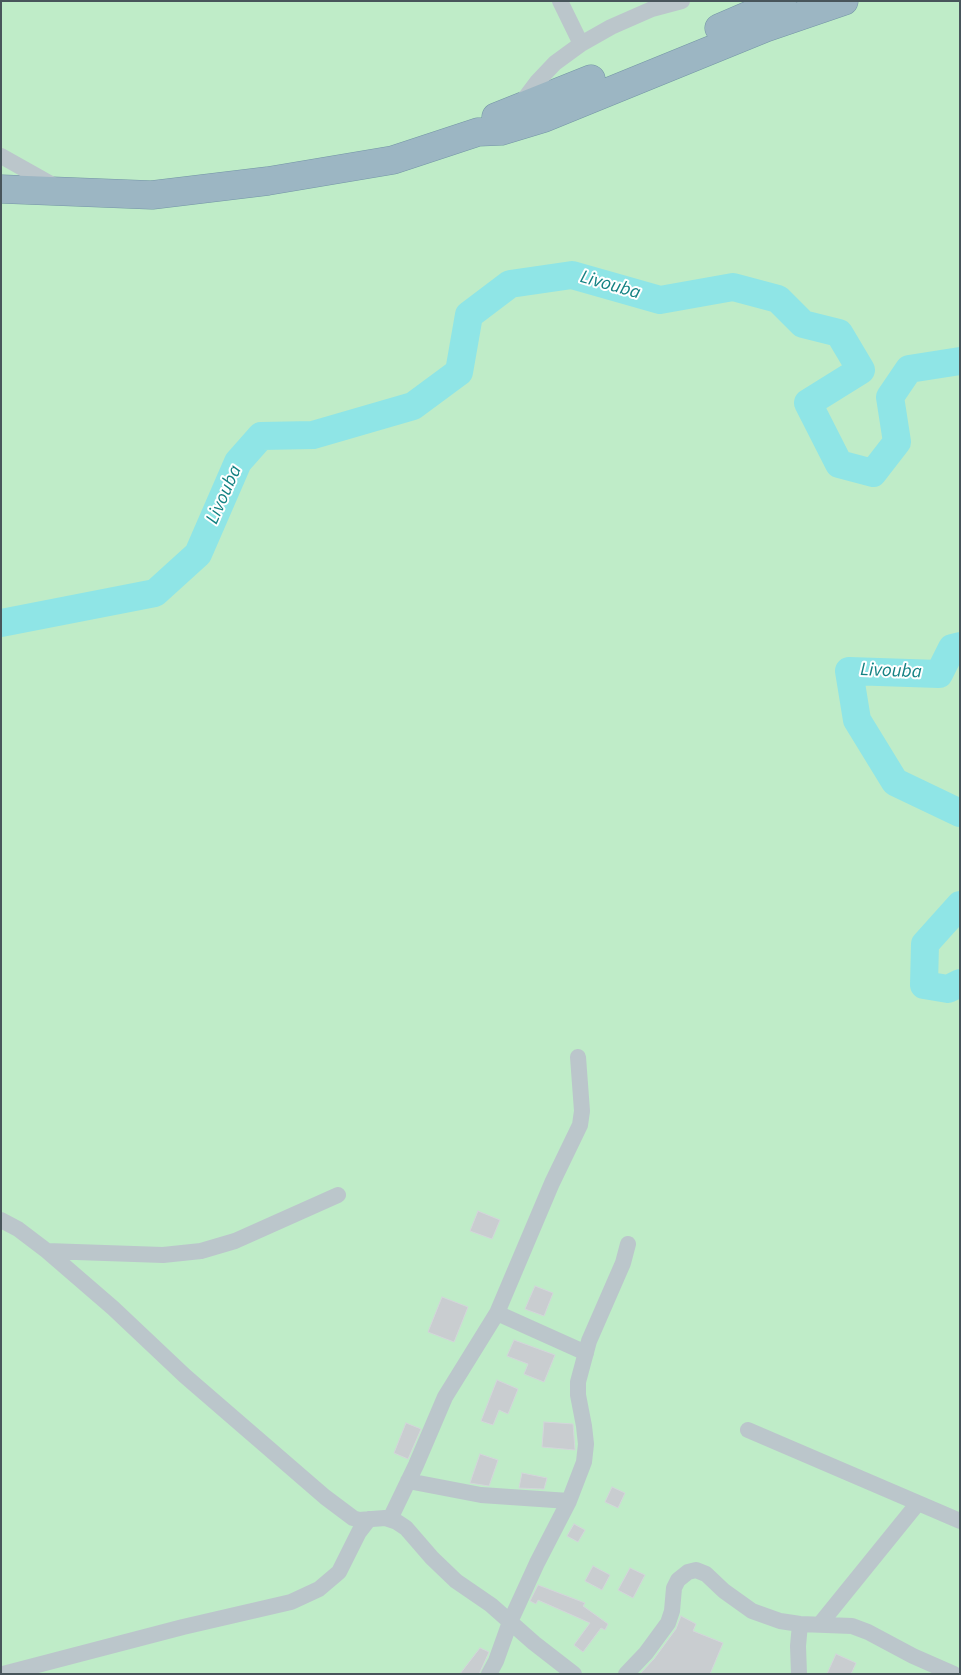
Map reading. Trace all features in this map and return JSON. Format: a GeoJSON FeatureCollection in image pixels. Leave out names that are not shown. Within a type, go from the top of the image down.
{"type":"FeatureCollection","features":[{"type":"Feature","properties":{"kind":"highway"},"geometry":{"type":"LineString","coordinates":[[1,189],[152,195],[268,181],[393,160],[478,132],[500,131],[544,118],[756,32],[844,1]]}},
{"type":"Feature","properties":{"kind":"highway"},"geometry":{"type":"LineString","coordinates":[[478,132],[499,114],[675,47],[772,2]]}},
{"type":"Feature","properties":{"kind":"street"},"geometry":{"type":"LineString","coordinates":[[560,1],[581,44]]}},
{"type":"Feature","properties":{"kind":"street"},"geometry":{"type":"LineString","coordinates":[[519,107],[537,82],[555,63],[581,44],[611,27],[652,9],[682,1]]}},
{"type":"Feature","properties":{"kind":"street"},"geometry":{"type":"LineString","coordinates":[[1,156],[66,192]]}},
{"type":"Feature","properties":{"kind":"street"},"geometry":{"type":"LineString","coordinates":[[390,1519],[445,1398],[497,1313],[552,1183],[580,1125],[582,1111],[578,1057]]}},
{"type":"Feature","properties":{"kind":"street"},"geometry":{"type":"LineString","coordinates":[[47,1251],[163,1255],[200,1251],[235,1241],[338,1195]]}},
{"type":"Feature","properties":{"kind":"street"},"geometry":{"type":"LineString","coordinates":[[1,1220],[18,1229],[47,1251],[113,1308],[185,1376],[325,1497],[353,1518],[360,1520],[378,1517],[390,1519],[406,1528],[432,1558],[456,1581],[491,1605],[574,1674]]}},
{"type":"Feature","properties":{"kind":"street"},"geometry":{"type":"LineString","coordinates":[[489,1674],[537,1563],[569,1502],[584,1462],[586,1444],[578,1395],[578,1382],[589,1341],[623,1263],[628,1244]]}},
{"type":"Feature","properties":{"kind":"street"},"geometry":{"type":"LineString","coordinates":[[497,1313],[586,1353]]}},
{"type":"Feature","properties":{"kind":"street"},"geometry":{"type":"LineString","coordinates":[[748,1430],[960,1521]]}},
{"type":"Feature","properties":{"kind":"street"},"geometry":{"type":"LineString","coordinates":[[408,1481],[481,1494],[569,1502]]}},
{"type":"Feature","properties":{"kind":"street"},"geometry":{"type":"LineString","coordinates":[[820,1624],[918,1503]]}},
{"type":"Feature","properties":{"kind":"street"},"geometry":{"type":"LineString","coordinates":[[3,1674],[183,1627],[291,1602],[319,1589],[339,1572],[358,1532],[368,1520]]}},
{"type":"Feature","properties":{"kind":"street"},"geometry":{"type":"LineString","coordinates":[[626,1674],[646,1653],[668,1623],[672,1611],[674,1588],[678,1580],[692,1571],[701,1571],[724,1591],[752,1611],[800,1624],[852,1626],[954,1674]]}},
{"type":"Feature","properties":{"kind":"street"},"geometry":{"type":"LineString","coordinates":[[799,1674],[798,1646],[800,1624]]}},
{"type":"Feature","properties":{"kind":"green space"},"geometry":{"type":"Polygon","coordinates":[[[1,1],[960,1],[960,1674],[1,1674],[1,1]]]}},
{"type":"Feature","properties":{"kind":"building"},"geometry":{"type":"Polygon","coordinates":[[[478,1211],[500,1220],[492,1239],[470,1231],[478,1211]]]}},
{"type":"Feature","properties":{"kind":"building"},"geometry":{"type":"Polygon","coordinates":[[[535,1286],[553,1293],[544,1316],[525,1309],[535,1286]]]}},
{"type":"Feature","properties":{"kind":"building"},"geometry":{"type":"Polygon","coordinates":[[[442,1297],[468,1307],[454,1342],[428,1332],[442,1297]]]}},
{"type":"Feature","properties":{"kind":"building"},"geometry":{"type":"Polygon","coordinates":[[[514,1340],[555,1355],[544,1382],[524,1374],[528,1364],[507,1356],[514,1340]]]}},
{"type":"Feature","properties":{"kind":"building"},"geometry":{"type":"Polygon","coordinates":[[[497,1380],[518,1389],[508,1414],[499,1410],[493,1425],[481,1421],[497,1380]]]}},
{"type":"Feature","properties":{"kind":"building"},"geometry":{"type":"Polygon","coordinates":[[[544,1422],[573,1424],[575,1450],[542,1447],[544,1422]]]}},
{"type":"Feature","properties":{"kind":"building"},"geometry":{"type":"Polygon","coordinates":[[[406,1423],[421,1429],[408,1459],[394,1453],[406,1423]]]}},
{"type":"Feature","properties":{"kind":"building"},"geometry":{"type":"Polygon","coordinates":[[[480,1454],[498,1460],[489,1486],[470,1483],[480,1454]]]}},
{"type":"Feature","properties":{"kind":"building"},"geometry":{"type":"Polygon","coordinates":[[[522,1473],[547,1478],[544,1489],[519,1488],[522,1473]]]}},
{"type":"Feature","properties":{"kind":"building"},"geometry":{"type":"Polygon","coordinates":[[[612,1487],[625,1493],[618,1508],[605,1502],[612,1487]]]}},
{"type":"Feature","properties":{"kind":"building"},"geometry":{"type":"Polygon","coordinates":[[[574,1524],[585,1530],[578,1542],[567,1536],[574,1524]]]}},
{"type":"Feature","properties":{"kind":"building"},"geometry":{"type":"Polygon","coordinates":[[[593,1566],[610,1575],[602,1590],[585,1581],[593,1566]]]}},
{"type":"Feature","properties":{"kind":"building"},"geometry":{"type":"Polygon","coordinates":[[[630,1568],[645,1575],[633,1598],[618,1590],[630,1568]]]}},
{"type":"Feature","properties":{"kind":"building"},"geometry":{"type":"Polygon","coordinates":[[[538,1585],[585,1603],[583,1606],[608,1624],[605,1630],[601,1628],[583,1652],[574,1645],[590,1623],[538,1600],[536,1604],[530,1601],[538,1585]]]}},
{"type":"Feature","properties":{"kind":"building"},"geometry":{"type":"Polygon","coordinates":[[[681,1616],[696,1624],[693,1631],[723,1643],[710,1674],[640,1674],[654,1659],[676,1629],[681,1616]]]}},
{"type":"Feature","properties":{"kind":"building"},"geometry":{"type":"Polygon","coordinates":[[[480,1648],[489,1652],[479,1674],[460,1674],[480,1648]]]}},
{"type":"Feature","properties":{"kind":"building"},"geometry":{"type":"Polygon","coordinates":[[[836,1654],[856,1663],[851,1674],[827,1674],[836,1654]]]}},
{"type":"Feature","properties":{"kind":"waterway","name":"Livouba"},"geometry":{"type":"LineString","coordinates":[[1,623],[155,593],[198,554],[238,462],[261,436],[313,435],[413,406],[459,372],[469,315],[510,284],[572,275],[660,300],[733,287],[778,299],[803,324],[839,333],[861,370],[808,403],[839,464],[873,473],[897,442],[890,397],[909,369],[960,361]]}},
{"type":"Feature","properties":{"kind":"waterway","name":"Livouba"},"geometry":{"type":"LineString","coordinates":[[960,646],[952,648],[939,674],[849,671],[857,720],[895,782],[960,813]]}},
{"type":"Feature","properties":{"kind":"waterway","name":"Livouba"},"geometry":{"type":"LineString","coordinates":[[960,905],[925,944],[924,985],[948,989],[960,983]]}}]}
